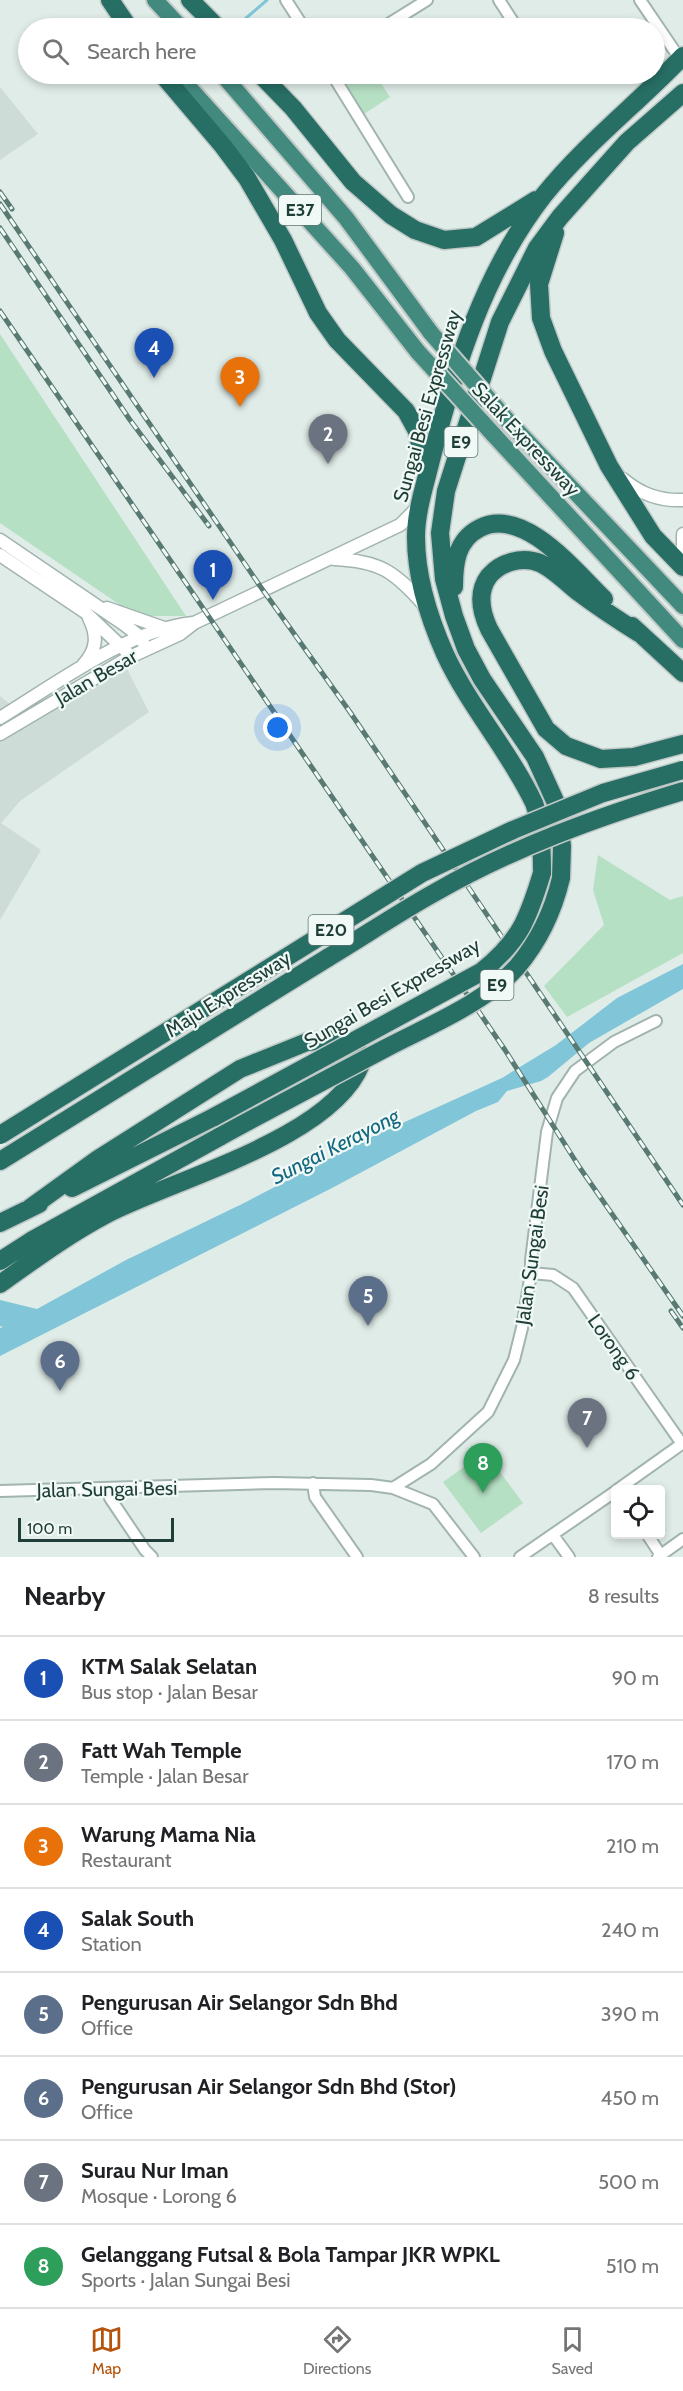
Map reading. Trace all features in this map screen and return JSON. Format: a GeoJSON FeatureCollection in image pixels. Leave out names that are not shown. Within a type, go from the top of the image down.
{"type":"FeatureCollection","features":[{"type":"Feature","properties":{"kind":"highway"},"geometry":{"type":"LineString","coordinates":[[110,0],[122,18]]}},
{"type":"Feature","properties":{"kind":"highway"},"geometry":{"type":"LineString","coordinates":[[110,0],[126,18]]}},
{"type":"Feature","properties":{"kind":"highway"},"geometry":{"type":"LineString","coordinates":[[155,0],[172,18]]}},
{"type":"Feature","properties":{"kind":"highway"},"geometry":{"type":"LineString","coordinates":[[190,0],[208,18]]}},
{"type":"Feature","properties":{"kind":"highway","name":"Sungai Besi Expressway"},"geometry":{"type":"LineString","coordinates":[[665,73],[681,58]]}},
{"type":"Feature","properties":{"kind":"highway"},"geometry":{"type":"LineString","coordinates":[[170,84],[247,178],[283,240],[318,313],[337,340],[406,411],[417,431],[427,476]]}},
{"type":"Feature","properties":{"kind":"highway","name":"Salak Expressway"},"geometry":{"type":"LineString","coordinates":[[186,84],[352,268],[418,352],[683,640]]}},
{"type":"Feature","properties":{"kind":"highway","name":"Salak Expressway"},"geometry":{"type":"LineString","coordinates":[[231,84],[346,218],[431,333],[508,422],[683,606]]}},
{"type":"Feature","properties":{"kind":"highway"},"geometry":{"type":"LineString","coordinates":[[270,84],[293,108],[353,182],[391,215],[415,230],[444,240],[476,237],[545,194]]}},
{"type":"Feature","properties":{"kind":"highway","name":"Sungai Besi Expressway"},"geometry":{"type":"LineString","coordinates":[[0,1223],[214,1117],[481,972],[500,957],[521,932],[531,910],[542,873],[542,851],[535,805],[445,654],[428,610],[418,573],[416,536],[420,505],[437,438],[475,316],[491,277],[517,233],[545,194],[608,127],[653,84]]}},
{"type":"Feature","properties":{"kind":"highway","name":"E9"},"geometry":{"type":"LineString","coordinates":[[0,1261],[31,1241],[221,1136],[443,1019],[490,991],[516,969],[537,941],[554,906],[561,879],[562,846],[556,803],[535,757],[482,679],[466,649],[454,616],[444,579],[440,533],[446,491],[500,322],[537,248],[560,217],[627,142],[683,93]]}},
{"type":"Feature","properties":{"kind":"highway"},"geometry":{"type":"LineString","coordinates":[[560,217],[539,284],[542,318],[553,351],[609,466],[653,536],[683,567]]}},
{"type":"Feature","properties":{"kind":"highway"},"geometry":{"type":"LineString","coordinates":[[454,616],[454,566],[460,546],[471,533],[488,524],[508,524],[531,532],[549,546],[683,673]]}},
{"type":"Feature","properties":{"kind":"highway"},"geometry":{"type":"LineString","coordinates":[[639,633],[602,610],[541,564],[528,560],[506,563],[495,570],[487,579],[482,590],[482,615],[489,629],[546,729],[566,746],[601,759],[634,757],[683,744]]}},
{"type":"Feature","properties":{"kind":"highway","name":"Maju Expressway"},"geometry":{"type":"LineString","coordinates":[[0,1135],[422,873],[513,830],[603,793],[683,770]]}},
{"type":"Feature","properties":{"kind":"highway","name":"Maju Expressway"},"geometry":{"type":"LineString","coordinates":[[0,1161],[435,892],[530,845],[595,820],[683,791]]}},
{"type":"Feature","properties":{"kind":"highway"},"geometry":{"type":"LineString","coordinates":[[0,1284],[52,1246],[107,1215],[156,1191],[249,1154],[286,1135],[337,1099],[350,1085],[361,1064],[360,1054],[356,1046],[347,1041],[329,1038],[286,1049],[240,1069],[98,1159],[30,1208]]}},
{"type":"Feature","properties":{"kind":"street"},"geometry":{"type":"LineString","coordinates":[[398,18],[427,0]]}},
{"type":"Feature","properties":{"kind":"street"},"geometry":{"type":"LineString","coordinates":[[499,0],[511,18]]}},
{"type":"Feature","properties":{"kind":"street"},"geometry":{"type":"LineString","coordinates":[[640,0],[653,18]]}},
{"type":"Feature","properties":{"kind":"street"},"geometry":{"type":"LineString","coordinates":[[291,2],[299,18]]}},
{"type":"Feature","properties":{"kind":"street"},"geometry":{"type":"LineString","coordinates":[[665,35],[681,58]]}},
{"type":"Feature","properties":{"kind":"street"},"geometry":{"type":"LineString","coordinates":[[338,84],[408,197]]}},
{"type":"Feature","properties":{"kind":"street"},"geometry":{"type":"LineString","coordinates":[[609,466],[634,488],[650,496],[683,500]]}},
{"type":"Feature","properties":{"kind":"street","name":"Jalan Besar"},"geometry":{"type":"LineString","coordinates":[[0,734],[130,657],[180,634],[194,623],[400,525],[420,505]]}},
{"type":"Feature","properties":{"kind":"street"},"geometry":{"type":"LineString","coordinates":[[683,534],[683,554]]}},
{"type":"Feature","properties":{"kind":"street"},"geometry":{"type":"LineString","coordinates":[[0,540],[89,607],[130,657]]}},
{"type":"Feature","properties":{"kind":"street"},"geometry":{"type":"LineString","coordinates":[[0,555],[139,636],[147,648]]}},
{"type":"Feature","properties":{"kind":"street","name":"Jalan Besar"},"geometry":{"type":"LineString","coordinates":[[330,559],[356,560],[384,567],[409,588],[428,610]]}},
{"type":"Feature","properties":{"kind":"street"},"geometry":{"type":"LineString","coordinates":[[89,607],[165,628]]}},
{"type":"Feature","properties":{"kind":"street"},"geometry":{"type":"LineString","coordinates":[[78,670],[94,650],[96,640],[89,607]]}},
{"type":"Feature","properties":{"kind":"street","name":"Jalan Besar"},"geometry":{"type":"LineString","coordinates":[[0,718],[139,636],[165,628],[194,623]]}},
{"type":"Feature","properties":{"kind":"street","name":"Jalan Sungai Besi"},"geometry":{"type":"LineString","coordinates":[[393,1488],[431,1464],[488,1412],[514,1360],[531,1273],[547,1132],[557,1098],[575,1071],[614,1042],[656,1022]]}},
{"type":"Feature","properties":{"kind":"street","name":"Lorong 6"},"geometry":{"type":"LineString","coordinates":[[531,1273],[553,1275],[564,1280],[573,1288],[681,1446]]}},
{"type":"Feature","properties":{"kind":"street"},"geometry":{"type":"LineString","coordinates":[[623,1485],[681,1446]]}},
{"type":"Feature","properties":{"kind":"street"},"geometry":{"type":"LineString","coordinates":[[313,1483],[315,1497],[357,1557]]}},
{"type":"Feature","properties":{"kind":"street","name":"Jalan Sungai Besi"},"geometry":{"type":"LineString","coordinates":[[0,1491],[313,1483],[393,1488],[433,1504],[474,1557]]}},
{"type":"Feature","properties":{"kind":"street"},"geometry":{"type":"LineString","coordinates":[[109,1489],[110,1498],[145,1551],[152,1557]]}},
{"type":"Feature","properties":{"kind":"street"},"geometry":{"type":"LineString","coordinates":[[520,1557],[611,1494]]}},
{"type":"Feature","properties":{"kind":"street"},"geometry":{"type":"LineString","coordinates":[[553,1535],[569,1557]]}},
{"type":"Feature","properties":{"kind":"street"},"geometry":{"type":"LineString","coordinates":[[650,1539],[660,1556],[683,1539]]}},
{"type":"Feature","properties":{"kind":"shaded area"},"geometry":{"type":"Polygon","coordinates":[[[0,87],[38,134],[0,160],[0,87]]]}},
{"type":"Feature","properties":{"kind":"shaded area"},"geometry":{"type":"Polygon","coordinates":[[[125,665],[149,712],[20,801],[1,823],[41,850],[0,920],[0,696],[29,720],[125,665]]]}},
{"type":"Feature","properties":{"kind":"green space"},"geometry":{"type":"Polygon","coordinates":[[[344,84],[382,84],[390,97],[364,114],[344,84]]]}},
{"type":"Feature","properties":{"kind":"green space"},"geometry":{"type":"Polygon","coordinates":[[[0,334],[186,616],[147,616],[120,605],[0,523],[0,334]]]}},
{"type":"Feature","properties":{"kind":"green space"},"geometry":{"type":"Polygon","coordinates":[[[598,855],[670,900],[683,896],[683,953],[567,1017],[544,986],[604,925],[593,890],[598,855]]]}},
{"type":"Feature","properties":{"kind":"green space"},"geometry":{"type":"Polygon","coordinates":[[[485,1452],[523,1503],[481,1533],[443,1482],[485,1452]]]}},
{"type":"Feature","properties":{"kind":"water"},"geometry":{"type":"Polygon","coordinates":[[[683,964],[683,989],[589,1043],[548,1077],[507,1091],[498,1102],[476,1111],[332,1188],[0,1356],[0,1328],[3,1327],[0,1326],[0,1300],[37,1309],[126,1260],[242,1204],[365,1140],[502,1078],[556,1045],[617,998],[683,964]]]}},
{"type":"Feature","properties":{"kind":"waterway"},"geometry":{"type":"LineString","coordinates":[[246,18],[267,0]]}},
{"type":"Feature","properties":{"kind":"railway"},"geometry":{"type":"LineString","coordinates":[[0,192],[12,209]]}},
{"type":"Feature","properties":{"kind":"railway"},"geometry":{"type":"LineString","coordinates":[[0,204],[260,586],[350,712],[683,1205]]}},
{"type":"Feature","properties":{"kind":"railway"},"geometry":{"type":"LineString","coordinates":[[0,228],[130,420],[209,526]]}},
{"type":"Feature","properties":{"kind":"railway"},"geometry":{"type":"LineString","coordinates":[[0,311],[505,1050],[580,1168],[683,1316]]}},
{"type":"Feature","properties":{"kind":"railway"},"geometry":{"type":"LineString","coordinates":[[671,1311],[683,1328]]}},
{"type":"Feature","properties":{"kind":"place","name":"Salak South"},"geometry":{"type":"Point","coordinates":[154,378]}},
{"type":"Feature","properties":{"kind":"place","name":"Warung Mama Nia"},"geometry":{"type":"Point","coordinates":[240,407]}},
{"type":"Feature","properties":{"kind":"place","name":"Fatt Wah Temple"},"geometry":{"type":"Point","coordinates":[328,464]}},
{"type":"Feature","properties":{"kind":"place","name":"KTM Salak Selatan"},"geometry":{"type":"Point","coordinates":[213,600]}},
{"type":"Feature","properties":{"kind":"place","name":"Pengurusan Air Selangor Sdn Bhd"},"geometry":{"type":"Point","coordinates":[368,1326]}},
{"type":"Feature","properties":{"kind":"place","name":"Pengurusan Air Selangor Sdn Bhd (Stor)"},"geometry":{"type":"Point","coordinates":[60,1391]}},
{"type":"Feature","properties":{"kind":"place","name":"Surau Nur Iman"},"geometry":{"type":"Point","coordinates":[587,1448]}},
{"type":"Feature","properties":{"kind":"place","name":"Gelanggang Futsal & Bola Tampar JKR WPKL"},"geometry":{"type":"Point","coordinates":[483,1493]}},
{"type":"Feature","properties":{"kind":"water label","name":"Sungai Kerayong"},"geometry":{"type":"Point","coordinates":[335,1146]}}]}
